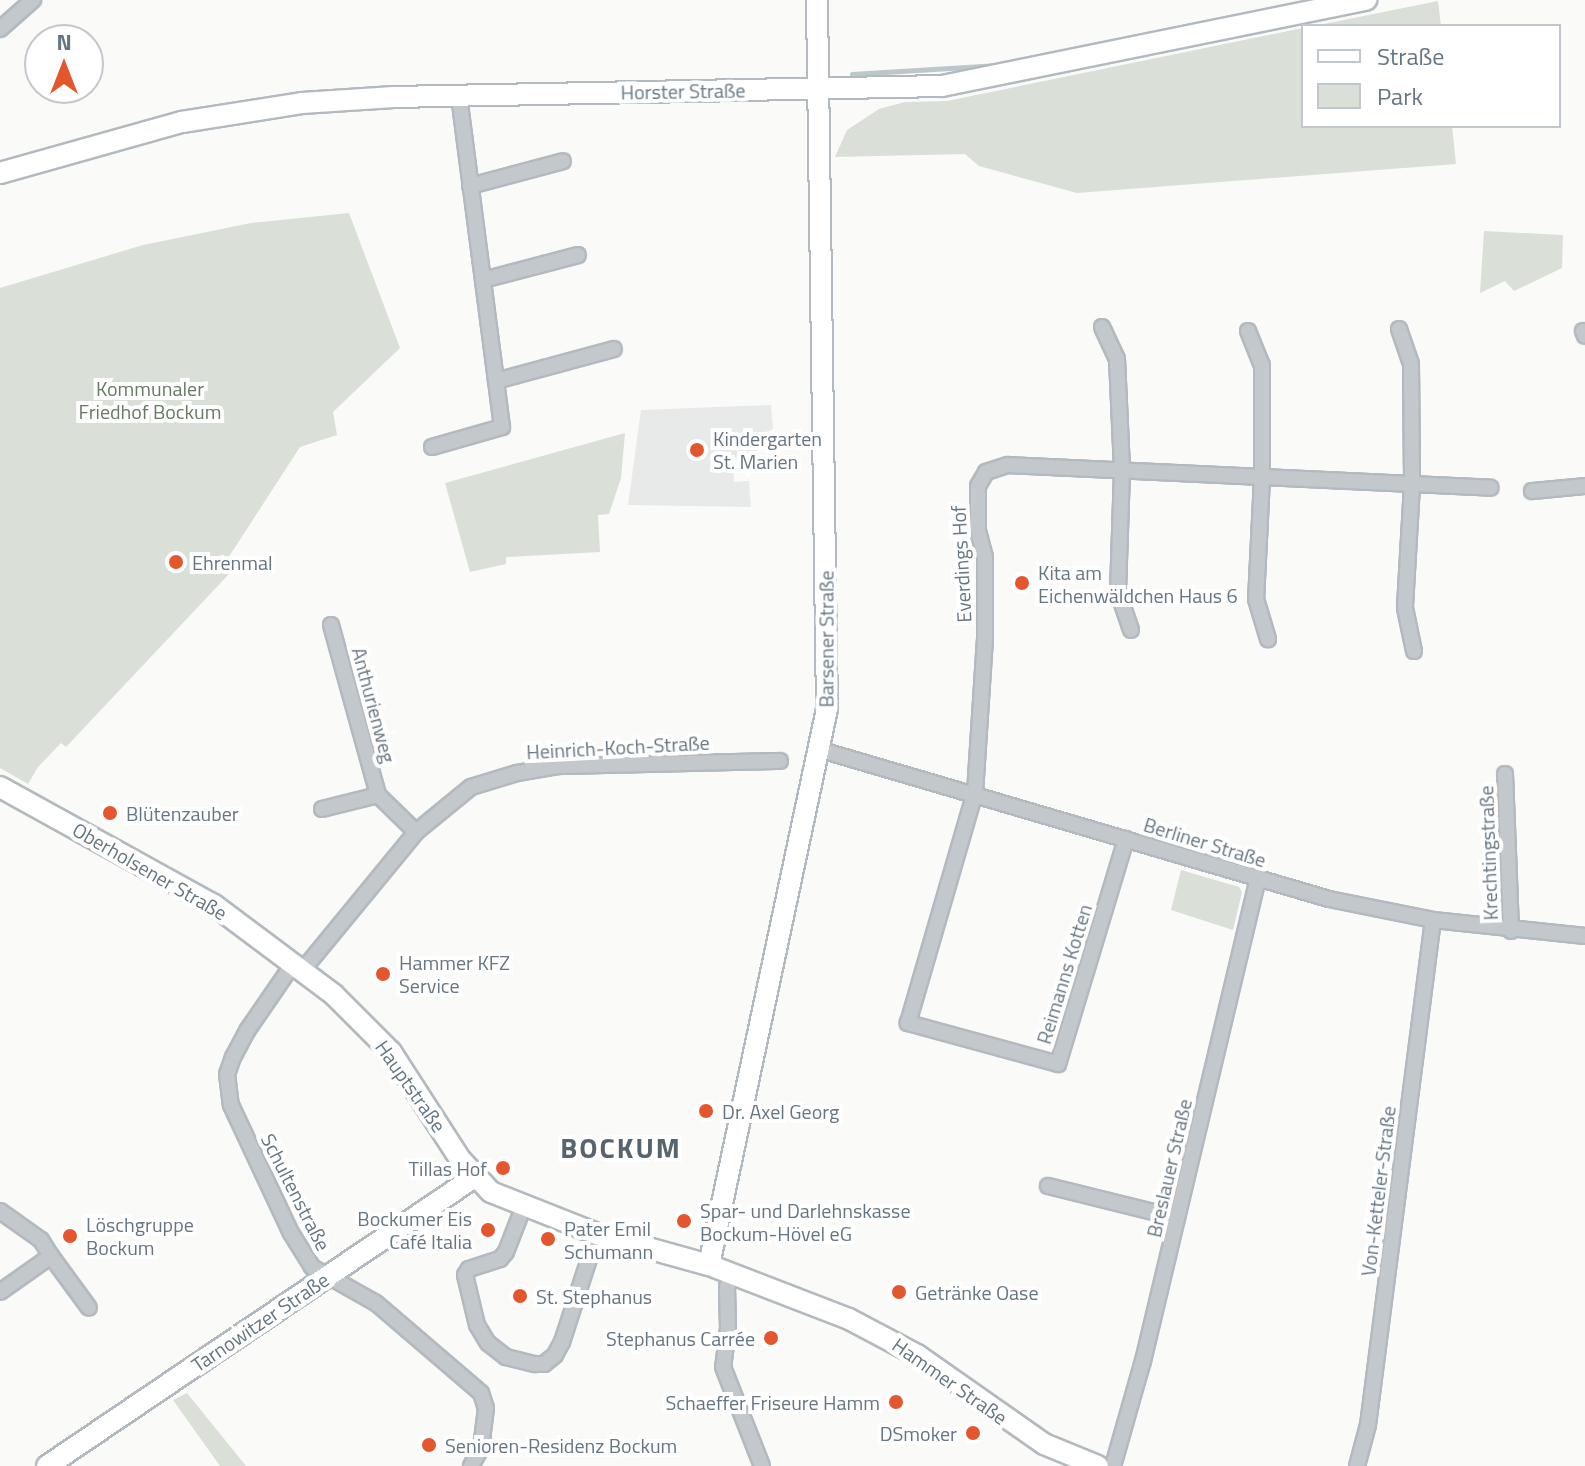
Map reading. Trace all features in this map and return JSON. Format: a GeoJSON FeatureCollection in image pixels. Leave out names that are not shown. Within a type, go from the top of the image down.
{"type":"FeatureCollection","features":[{"type":"Feature","properties":{"kind":"street"},"geometry":{"type":"LineString","coordinates":[[0,29],[33,0]]}},
{"type":"Feature","properties":{"kind":"street","name":"Barsener Straße"},"geometry":{"type":"LineString","coordinates":[[709,1265],[821,750],[828,688],[817,0]]}},
{"type":"Feature","properties":{"kind":"street","name":"Horster Straße"},"geometry":{"type":"LineString","coordinates":[[0,173],[139,132],[245,111],[349,99],[942,86],[1366,0]]}},
{"type":"Feature","properties":{"kind":"street"},"geometry":{"type":"LineString","coordinates":[[432,447],[502,427],[459,95]]}},
{"type":"Feature","properties":{"kind":"street"},"geometry":{"type":"LineString","coordinates":[[470,186],[563,161]]}},
{"type":"Feature","properties":{"kind":"street"},"geometry":{"type":"LineString","coordinates":[[483,280],[578,255]]}},
{"type":"Feature","properties":{"kind":"street"},"geometry":{"type":"LineString","coordinates":[[1102,327],[1117,359],[1122,471],[1118,592],[1131,630]]}},
{"type":"Feature","properties":{"kind":"street"},"geometry":{"type":"LineString","coordinates":[[1399,329],[1411,364],[1412,485],[1405,608],[1414,651]]}},
{"type":"Feature","properties":{"kind":"street"},"geometry":{"type":"LineString","coordinates":[[1248,331],[1262,365],[1262,478],[1256,599],[1268,639]]}},
{"type":"Feature","properties":{"kind":"street"},"geometry":{"type":"LineString","coordinates":[[496,381],[614,349]]}},
{"type":"Feature","properties":{"kind":"street","name":"Everdings Hof"},"geometry":{"type":"LineString","coordinates":[[975,793],[985,639],[985,557],[978,530],[978,486],[986,472],[1008,465],[1490,488]]}},
{"type":"Feature","properties":{"kind":"street"},"geometry":{"type":"LineString","coordinates":[[1532,491],[1585,486]]}},
{"type":"Feature","properties":{"kind":"street","name":"Anthurienweg"},"geometry":{"type":"LineString","coordinates":[[331,625],[378,795],[416,832]]}},
{"type":"Feature","properties":{"kind":"street","name":"Berliner Straße"},"geometry":{"type":"LineString","coordinates":[[821,750],[1258,879],[1380,911],[1511,931],[1585,936]]}},
{"type":"Feature","properties":{"kind":"street","name":"Heinrich-Koch-Straße"},"geometry":{"type":"LineString","coordinates":[[298,968],[416,832],[471,787],[517,773],[559,766],[780,761]]}},
{"type":"Feature","properties":{"kind":"street","name":"Krechtingstraße"},"geometry":{"type":"LineString","coordinates":[[1505,774],[1511,931]]}},
{"type":"Feature","properties":{"kind":"street","name":"Oberholsener Straße"},"geometry":{"type":"LineString","coordinates":[[0,787],[214,905],[298,968]]}},
{"type":"Feature","properties":{"kind":"street","name":"Reimanns Kotten"},"geometry":{"type":"LineString","coordinates":[[975,793],[908,1023],[1058,1064],[1126,839]]}},
{"type":"Feature","properties":{"kind":"street","name":"Anthurienweg"},"geometry":{"type":"LineString","coordinates":[[322,809],[378,795]]}},
{"type":"Feature","properties":{"kind":"street","name":"Breslauer Straße"},"geometry":{"type":"LineString","coordinates":[[1113,1466],[1177,1218],[1258,879]]}},
{"type":"Feature","properties":{"kind":"street","name":"Von-Ketteler-Straße"},"geometry":{"type":"LineString","coordinates":[[1357,1466],[1368,1425],[1433,920]]}},
{"type":"Feature","properties":{"kind":"street","name":"Hauptstraße"},"geometry":{"type":"LineString","coordinates":[[298,968],[358,1017],[391,1052],[473,1178],[491,1192],[523,1208],[597,1234],[709,1265]]}},
{"type":"Feature","properties":{"kind":"street","name":"Schultenstraße"},"geometry":{"type":"LineString","coordinates":[[298,968],[247,1031],[227,1074],[228,1093],[291,1233],[312,1267],[325,1278],[376,1303],[481,1393],[486,1408],[481,1448],[471,1466]]}},
{"type":"Feature","properties":{"kind":"street","name":"Tarnowitzer Straße"},"geometry":{"type":"LineString","coordinates":[[47,1466],[473,1178]]}},
{"type":"Feature","properties":{"kind":"street"},"geometry":{"type":"LineString","coordinates":[[1048,1186],[1177,1218]]}},
{"type":"Feature","properties":{"kind":"street"},"geometry":{"type":"LineString","coordinates":[[523,1208],[506,1252],[500,1259],[469,1269],[465,1275],[477,1325],[488,1343],[506,1357],[544,1364],[555,1355],[597,1234]]}},
{"type":"Feature","properties":{"kind":"street"},"geometry":{"type":"LineString","coordinates":[[0,1211],[41,1240],[89,1308]]}},
{"type":"Feature","properties":{"kind":"street"},"geometry":{"type":"LineString","coordinates":[[0,1292],[51,1256]]}},
{"type":"Feature","properties":{"kind":"street","name":"Hammer Straße"},"geometry":{"type":"LineString","coordinates":[[709,1265],[896,1342],[1011,1423],[1060,1452],[1098,1466]]}},
{"type":"Feature","properties":{"kind":"street"},"geometry":{"type":"LineString","coordinates":[[732,1274],[727,1287],[728,1328],[723,1367],[762,1466]]}},
{"type":"Feature","properties":{"kind":"shaded area","name":"Kindergarten St. Marien"},"geometry":{"type":"Polygon","coordinates":[[[771,405],[773,428],[757,445],[757,456],[733,458],[734,482],[749,481],[751,507],[628,505],[641,410],[771,405]]]}},
{"type":"Feature","properties":{"kind":"green space"},"geometry":{"type":"Polygon","coordinates":[[[1438,1],[1441,24],[1324,24],[1438,1]]]}},
{"type":"Feature","properties":{"kind":"green space"},"geometry":{"type":"Polygon","coordinates":[[[1301,28],[1301,128],[1452,128],[1456,164],[1077,193],[979,166],[965,154],[835,157],[847,130],[879,109],[905,102],[947,101],[1301,28]]]}},
{"type":"Feature","properties":{"kind":"green space","name":"Kommunaler Friedhof Bockum"},"geometry":{"type":"Polygon","coordinates":[[[349,213],[400,348],[333,412],[337,435],[300,447],[226,562],[229,574],[66,747],[61,743],[38,767],[28,784],[0,768],[0,288],[143,245],[251,223],[349,213]]]}},
{"type":"Feature","properties":{"kind":"green space"},"geometry":{"type":"Polygon","coordinates":[[[1484,231],[1563,235],[1562,268],[1514,291],[1505,281],[1480,293],[1484,231]]]}},
{"type":"Feature","properties":{"kind":"green space"},"geometry":{"type":"Polygon","coordinates":[[[625,433],[621,478],[609,514],[598,515],[600,552],[506,557],[506,564],[470,572],[445,483],[625,433]]]}},
{"type":"Feature","properties":{"kind":"green space"},"geometry":{"type":"Polygon","coordinates":[[[1181,870],[1239,887],[1242,892],[1233,930],[1171,910],[1181,870]]]}},
{"type":"Feature","properties":{"kind":"green space"},"geometry":{"type":"Polygon","coordinates":[[[187,1393],[246,1466],[220,1466],[173,1400],[187,1393]]]}},
{"type":"Feature","properties":{"kind":"waterway"},"geometry":{"type":"LineString","coordinates":[[852,74],[999,65]]}},
{"type":"Feature","properties":{"kind":"place","name":"Kindergarten St. Marien"},"geometry":{"type":"Point","coordinates":[697,450]}},
{"type":"Feature","properties":{"kind":"place","name":"Ehrenmal"},"geometry":{"type":"Point","coordinates":[176,562]}},
{"type":"Feature","properties":{"kind":"place","name":"Kita am Eichenwäldchen Haus 6"},"geometry":{"type":"Point","coordinates":[1022,583]}},
{"type":"Feature","properties":{"kind":"place","name":"Blütenzauber"},"geometry":{"type":"Point","coordinates":[110,813]}},
{"type":"Feature","properties":{"kind":"place","name":"Hammer KFZ Service"},"geometry":{"type":"Point","coordinates":[383,974]}},
{"type":"Feature","properties":{"kind":"place","name":"Dr. Axel Georg"},"geometry":{"type":"Point","coordinates":[706,1111]}},
{"type":"Feature","properties":{"kind":"place","name":"Tillas Hof"},"geometry":{"type":"Point","coordinates":[503,1168]}},
{"type":"Feature","properties":{"kind":"place","name":"Spar- und Darlehnskasse Bockum-Hövel eG"},"geometry":{"type":"Point","coordinates":[684,1221]}},
{"type":"Feature","properties":{"kind":"place","name":"Bockumer Eis Café Italia"},"geometry":{"type":"Point","coordinates":[488,1230]}},
{"type":"Feature","properties":{"kind":"place","name":"Löschgruppe Bockum"},"geometry":{"type":"Point","coordinates":[70,1236]}},
{"type":"Feature","properties":{"kind":"place","name":"Pater Emil Schumann"},"geometry":{"type":"Point","coordinates":[548,1239]}},
{"type":"Feature","properties":{"kind":"place","name":"Getränke Oase"},"geometry":{"type":"Point","coordinates":[899,1292]}},
{"type":"Feature","properties":{"kind":"place","name":"St. Stephanus"},"geometry":{"type":"Point","coordinates":[520,1296]}},
{"type":"Feature","properties":{"kind":"place","name":"Stephanus Carrée"},"geometry":{"type":"Point","coordinates":[771,1338]}},
{"type":"Feature","properties":{"kind":"place","name":"Schaeffer Friseure Hamm"},"geometry":{"type":"Point","coordinates":[896,1402]}},
{"type":"Feature","properties":{"kind":"place","name":"DSmoker"},"geometry":{"type":"Point","coordinates":[973,1433]}},
{"type":"Feature","properties":{"kind":"place","name":"Senioren-Residenz Bockum"},"geometry":{"type":"Point","coordinates":[429,1445]}},
{"type":"Feature","properties":{"kind":"district","name":"BOCKUM"},"geometry":{"type":"Point","coordinates":[621,1148]}}]}
